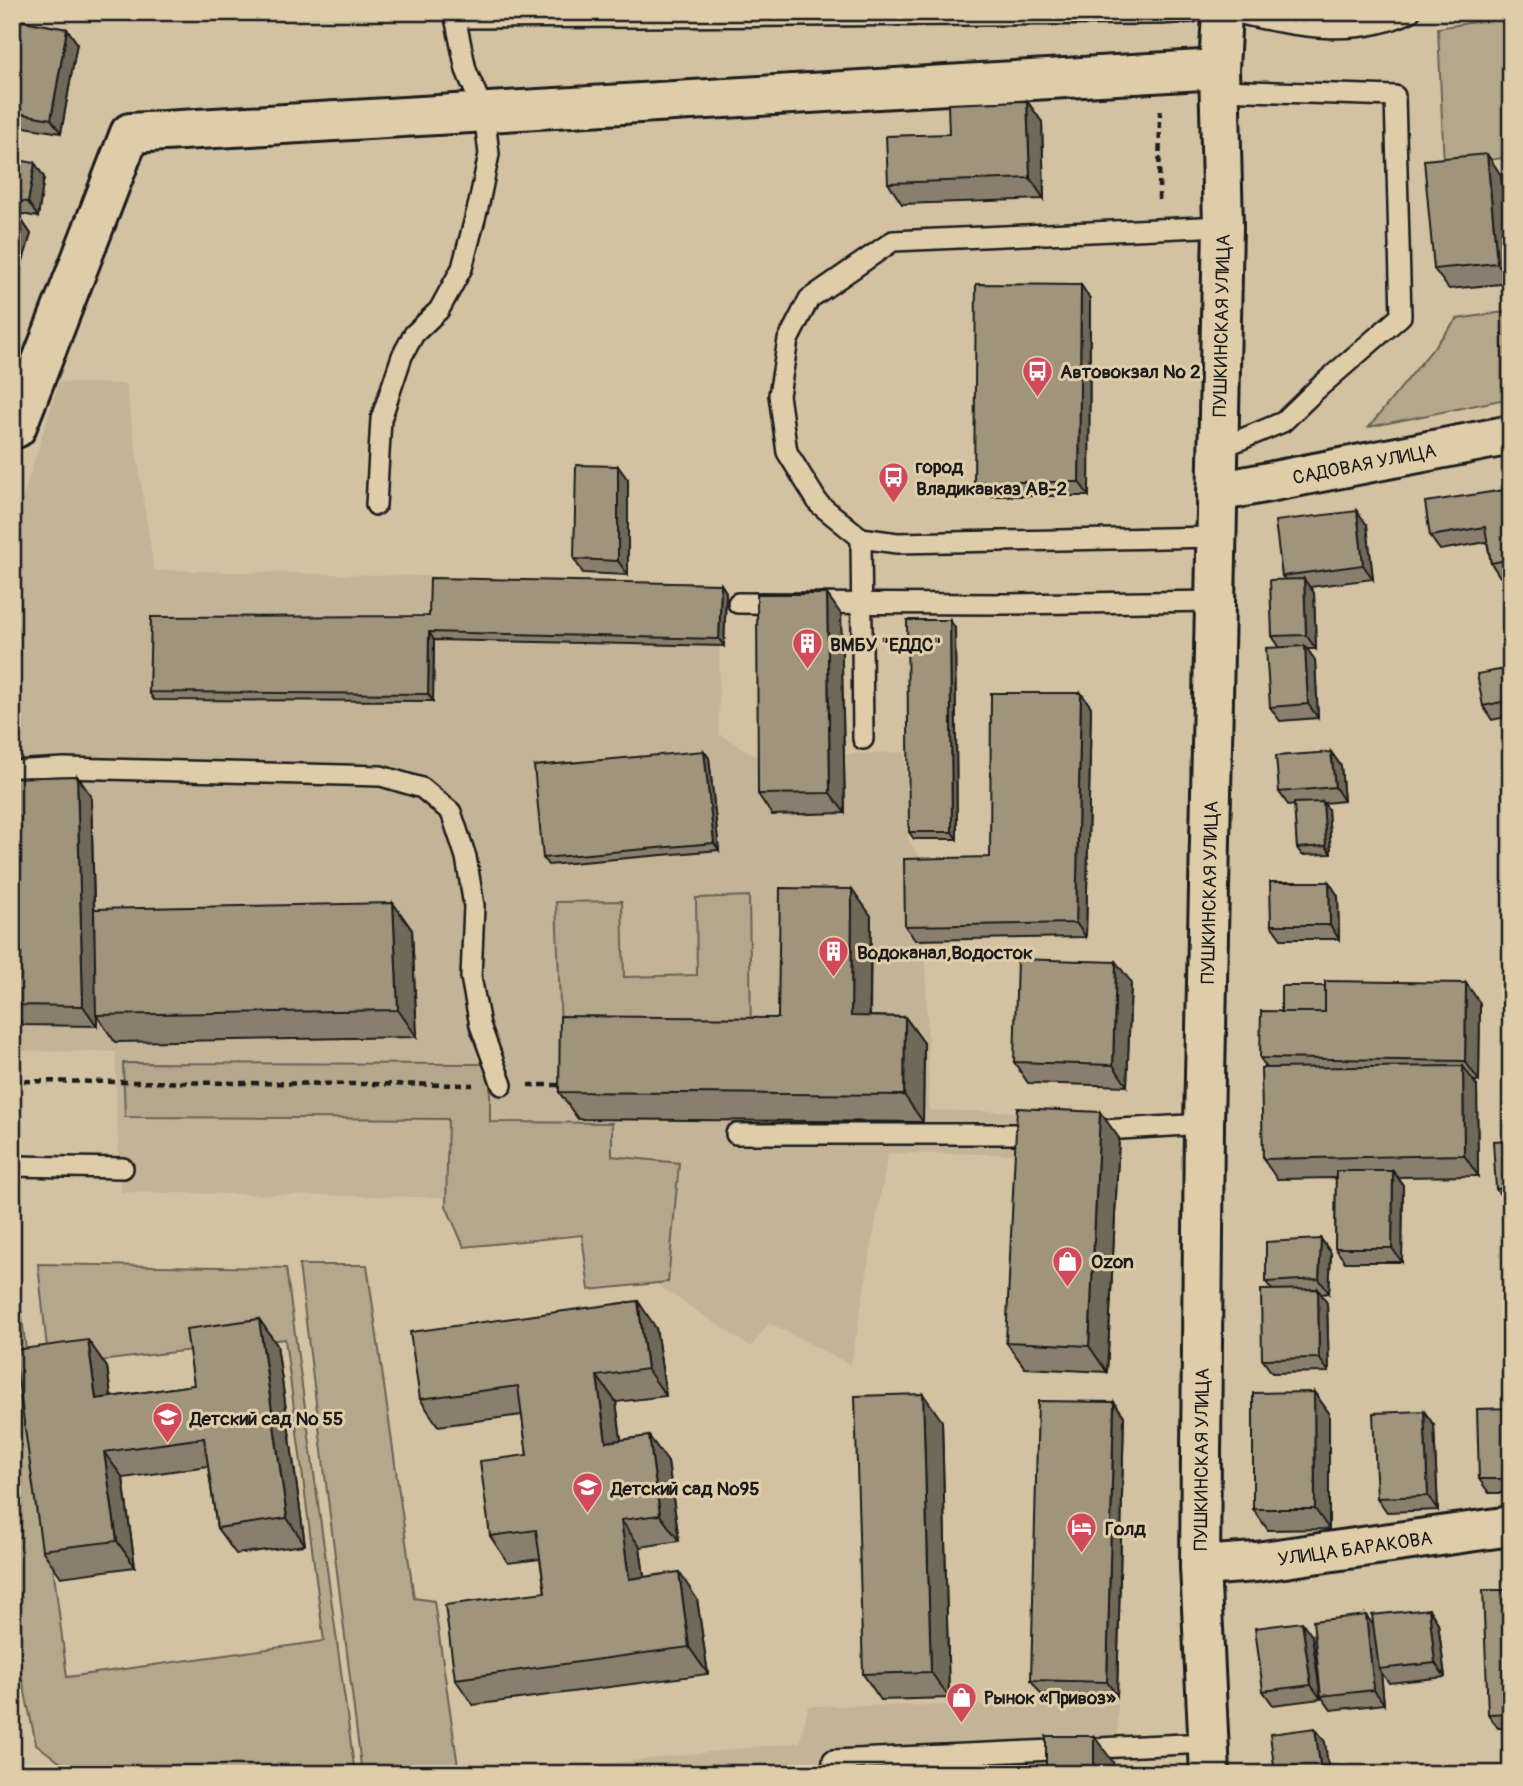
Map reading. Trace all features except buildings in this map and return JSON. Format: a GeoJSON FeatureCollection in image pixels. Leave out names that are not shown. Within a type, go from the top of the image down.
{"type":"FeatureCollection","features":[{"type":"Feature","properties":{"kind":"street","name":"ПУШКИНСКАЯ УЛИЦА"},"geometry":{"type":"LineString","coordinates":[[1209,1758],[1200,1566],[1204,1124],[1223,226],[1219,79],[1222,12]]}},
{"type":"Feature","properties":{"kind":"street"},"geometry":{"type":"LineString","coordinates":[[16,428],[130,133],[1160,72],[1219,79]]}},
{"type":"Feature","properties":{"kind":"street","name":"САДОВАЯ УЛИЦА"},"geometry":{"type":"LineString","coordinates":[[1217,492],[1511,435]]}},
{"type":"Feature","properties":{"kind":"street","name":"УЛИЦА БАРАКОВА"},"geometry":{"type":"LineString","coordinates":[[1200,1566],[1256,1562],[1511,1526]]}},
{"type":"Feature","properties":{"kind":"lane"},"geometry":{"type":"LineString","coordinates":[[376,505],[381,419],[402,356],[414,334],[439,310],[462,268],[480,202],[489,154],[484,112],[466,70],[455,15],[1160,15],[1191,12]]}},
{"type":"Feature","properties":{"kind":"lane"},"geometry":{"type":"LineString","coordinates":[[1232,12],[1302,27],[1327,29],[1393,20],[1410,12]]}},
{"type":"Feature","properties":{"kind":"lane"},"geometry":{"type":"LineString","coordinates":[[1218,449],[1283,422],[1317,388],[1401,316],[1395,96],[1219,79]]}},
{"type":"Feature","properties":{"kind":"lane"},"geometry":{"type":"LineString","coordinates":[[1216,537],[897,543],[861,538],[819,504],[787,452],[779,395],[788,340],[809,299],[893,241],[1223,226]]}},
{"type":"Feature","properties":{"kind":"lane"},"geometry":{"type":"LineString","coordinates":[[861,538],[863,739]]}},
{"type":"Feature","properties":{"kind":"lane"},"geometry":{"type":"LineString","coordinates":[[738,603],[1215,601]]}},
{"type":"Feature","properties":{"kind":"lane"},"geometry":{"type":"LineString","coordinates":[[12,771],[64,768],[381,776],[422,788],[451,812],[466,857],[474,906],[471,977],[480,1025],[502,1085]]}},
{"type":"Feature","properties":{"kind":"lane"},"geometry":{"type":"LineString","coordinates":[[736,1134],[1068,1132],[1204,1124]]}},
{"type":"Feature","properties":{"kind":"lane"},"geometry":{"type":"LineString","coordinates":[[12,1166],[123,1168]]}},
{"type":"Feature","properties":{"kind":"lane"},"geometry":{"type":"LineString","coordinates":[[834,1774],[833,1760],[958,1764],[1056,1750],[1209,1758]]}},
{"type":"Feature","properties":{"kind":"lane"},"geometry":{"type":"LineString","coordinates":[[1055,1774],[1056,1750]]}},
{"type":"Feature","properties":{"kind":"path"},"geometry":{"type":"LineString","coordinates":[[1160,72],[1160,229]]}},
{"type":"Feature","properties":{"kind":"path"},"geometry":{"type":"LineString","coordinates":[[12,1081],[574,1086]]}},
{"type":"Feature","properties":{"kind":"shaded area"},"geometry":{"type":"Polygon","coordinates":[[[1511,16],[1511,157],[1444,166],[1438,28],[1511,16]]]}},
{"type":"Feature","properties":{"kind":"shaded area"},"geometry":{"type":"Polygon","coordinates":[[[1511,311],[1511,398],[1369,427],[1457,319],[1511,311]]]}},
{"type":"Feature","properties":{"kind":"shaded area","name":"Водоканал,Водосток"},"geometry":{"type":"Polygon","coordinates":[[[59,382],[126,384],[154,570],[720,583],[719,734],[758,757],[905,752],[908,839],[922,860],[930,1110],[1080,1113],[1077,1155],[888,1153],[851,1365],[769,1323],[751,1347],[650,1280],[649,1201],[121,1192],[116,1111],[116,1052],[12,1051],[12,531],[59,382]]]}},
{"type":"Feature","properties":{"kind":"shaded area"},"geometry":{"type":"Polygon","coordinates":[[[749,896],[751,1031],[561,1029],[556,902],[622,901],[624,977],[697,975],[696,898],[749,896]]]}},
{"type":"Feature","properties":{"kind":"shaded area"},"geometry":{"type":"Polygon","coordinates":[[[123,1063],[490,1064],[490,1122],[612,1123],[612,1156],[679,1163],[668,1282],[589,1290],[582,1235],[464,1247],[446,1206],[448,1119],[125,1117],[123,1063]]]}},
{"type":"Feature","properties":{"kind":"shaded area"},"geometry":{"type":"Polygon","coordinates":[[[15,1262],[67,1677],[324,1641],[285,1339],[49,1367],[38,1264],[286,1268],[355,1774],[75,1774],[36,1744],[12,1631],[12,1263],[15,1262]]]}},
{"type":"Feature","properties":{"kind":"shaded area"},"geometry":{"type":"Polygon","coordinates":[[[299,1265],[367,1265],[414,1598],[434,1601],[458,1766],[397,1774],[362,1774],[299,1265]]]}},
{"type":"Feature","properties":{"kind":"shaded area","name":"Рынок «Привоз»"},"geometry":{"type":"Polygon","coordinates":[[[1118,1704],[1117,1774],[513,1774],[800,1742],[808,1706],[1118,1704]]]}},
{"type":"Feature","properties":{"kind":"place","name":"Автовокзал № 2"},"geometry":{"type":"Point","coordinates":[1037,398]}},
{"type":"Feature","properties":{"kind":"place","name":"город Владикавказ АВ-2"},"geometry":{"type":"Point","coordinates":[893,504]}},
{"type":"Feature","properties":{"kind":"place","name":"ВМБУ \"ЕДДС\""},"geometry":{"type":"Point","coordinates":[807,671]}},
{"type":"Feature","properties":{"kind":"place","name":"Водоканал,Водосток"},"geometry":{"type":"Point","coordinates":[834,979]}},
{"type":"Feature","properties":{"kind":"place","name":"Ozon"},"geometry":{"type":"Point","coordinates":[1068,1288]}},
{"type":"Feature","properties":{"kind":"place","name":"Детский сад № 55"},"geometry":{"type":"Point","coordinates":[167,1445]}},
{"type":"Feature","properties":{"kind":"place","name":"Детский сад №95"},"geometry":{"type":"Point","coordinates":[588,1515]}},
{"type":"Feature","properties":{"kind":"place","name":"Голд"},"geometry":{"type":"Point","coordinates":[1082,1555]}},
{"type":"Feature","properties":{"kind":"place","name":"Рынок «Привоз»"},"geometry":{"type":"Point","coordinates":[961,1724]}}]}
